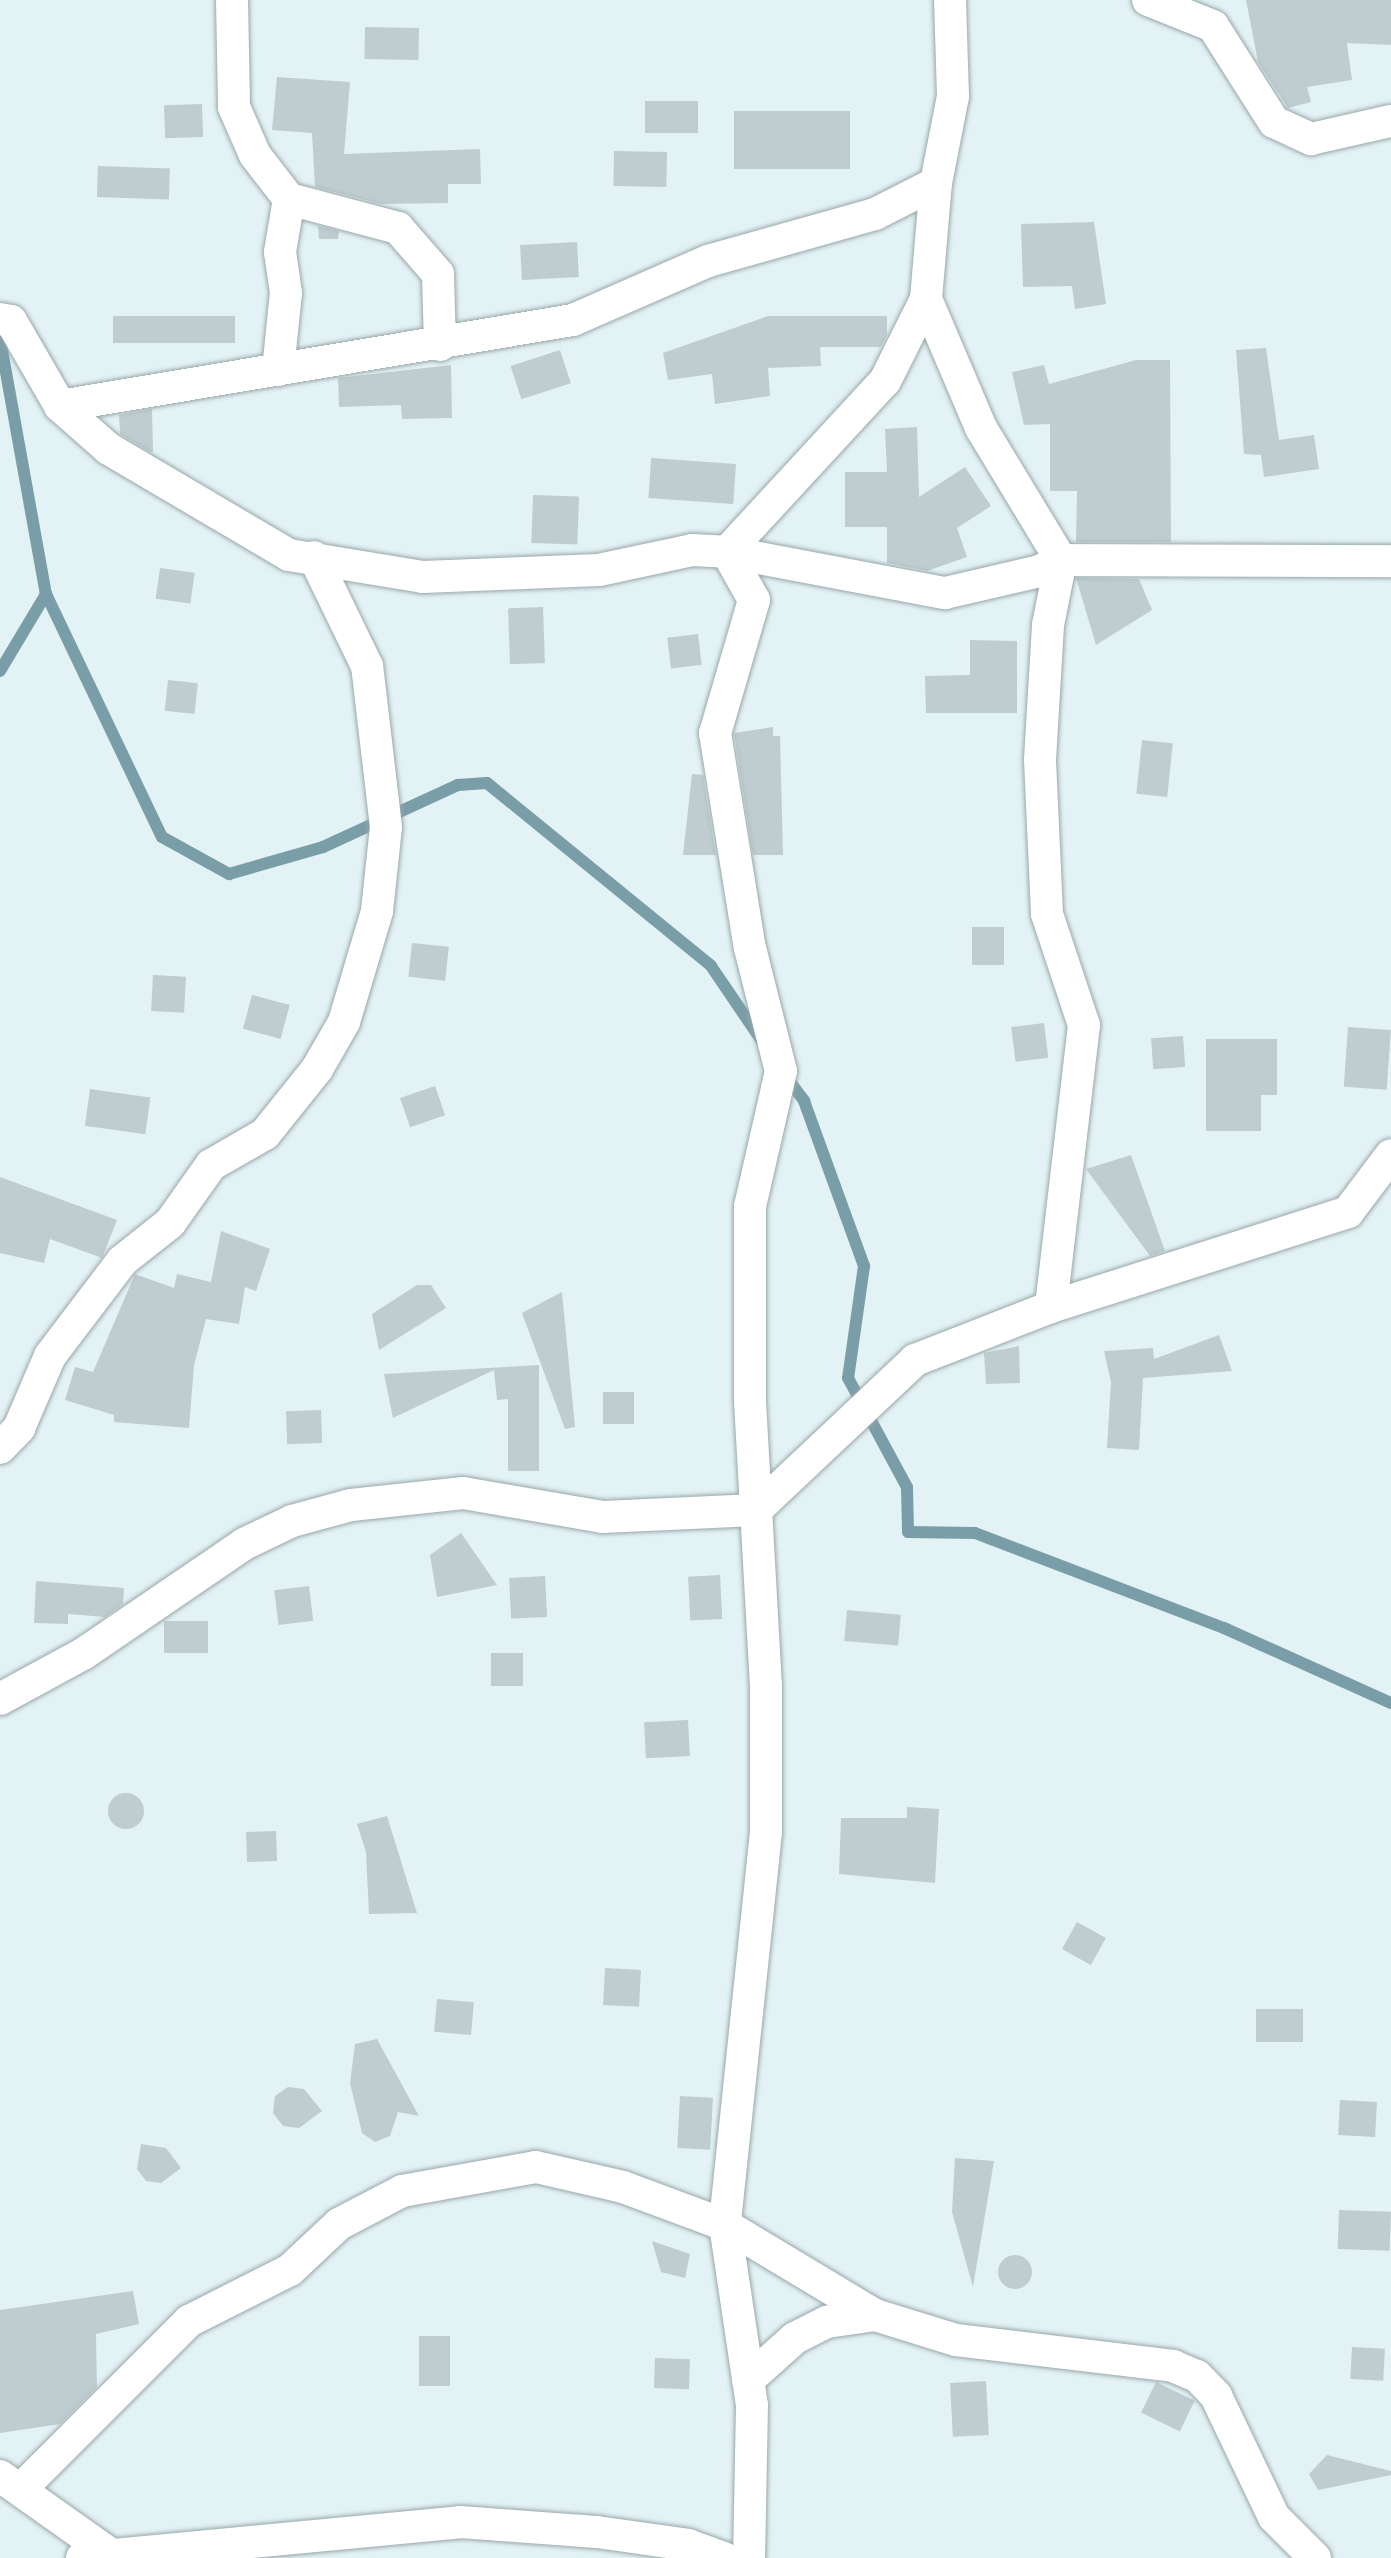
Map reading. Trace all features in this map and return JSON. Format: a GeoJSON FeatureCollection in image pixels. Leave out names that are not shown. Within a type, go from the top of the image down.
{"type":"FeatureCollection","features":[{"type":"Feature","properties":{"kind":"street"},"geometry":{"type":"LineString","coordinates":[[232,0],[234,107],[255,155],[289,199],[398,228],[439,274],[440,345]]}},
{"type":"Feature","properties":{"kind":"street"},"geometry":{"type":"LineString","coordinates":[[727,551],[885,381],[926,299],[936,183],[953,96],[950,0]]}},
{"type":"Feature","properties":{"kind":"street"},"geometry":{"type":"LineString","coordinates":[[1148,0],[1213,26],[1274,122],[1311,139],[1391,121]]}},
{"type":"Feature","properties":{"kind":"street"},"geometry":{"type":"LineString","coordinates":[[60,406],[440,345],[573,320],[708,261],[875,214],[936,183]]}},
{"type":"Feature","properties":{"kind":"street"},"geometry":{"type":"LineString","coordinates":[[278,370],[286,293],[280,252],[289,199]]}},
{"type":"Feature","properties":{"kind":"street"},"geometry":{"type":"LineString","coordinates":[[926,299],[981,428],[1061,560],[1048,625],[1040,760],[1047,914],[1084,1025],[1051,1307]]}},
{"type":"Feature","properties":{"kind":"street"},"geometry":{"type":"LineString","coordinates":[[0,319],[11,321],[60,406],[109,449],[187,498],[241,523],[281,552],[423,577],[599,570],[692,550],[727,551],[926,593],[1040,571],[1061,560],[1391,561]]}},
{"type":"Feature","properties":{"kind":"street"},"geometry":{"type":"LineString","coordinates":[[727,551],[754,600],[715,733],[750,948],[781,1071],[750,1206],[766,1832],[724,2225],[748,2380],[749,2558]]}},
{"type":"Feature","properties":{"kind":"street"},"geometry":{"type":"LineString","coordinates":[[0,1448],[19,1428],[50,1356],[122,1261],[170,1223],[211,1165],[265,1134],[317,1069],[344,1022],[377,911],[386,828],[380,736],[362,650],[335,609],[314,557]]}},
{"type":"Feature","properties":{"kind":"street"},"geometry":{"type":"LineString","coordinates":[[0,1699],[83,1654],[244,1544],[292,1521],[352,1505],[463,1493],[603,1517],[756,1510],[915,1360],[1051,1307],[1348,1212],[1391,1155]]}},
{"type":"Feature","properties":{"kind":"street"},"geometry":{"type":"LineString","coordinates":[[724,2558],[688,2544],[597,2532],[460,2522],[96,2556],[11,2483],[189,2321],[290,2270],[339,2224],[402,2191],[536,2167],[623,2187],[724,2225],[875,2315],[956,2340],[1173,2366],[1196,2376],[1216,2396],[1274,2517],[1315,2558]]}},
{"type":"Feature","properties":{"kind":"street"},"geometry":{"type":"LineString","coordinates":[[748,2380],[795,2338],[827,2322],[875,2315]]}},
{"type":"Feature","properties":{"kind":"building"},"geometry":{"type":"Polygon","coordinates":[[[1246,0],[1391,0],[1391,45],[1347,43],[1352,80],[1307,87],[1311,102],[1288,108],[1258,62],[1246,0]]]}},
{"type":"Feature","properties":{"kind":"building"},"geometry":{"type":"Polygon","coordinates":[[[365,27],[419,28],[418,60],[364,59],[365,27]]]}},
{"type":"Feature","properties":{"kind":"building"},"geometry":{"type":"Polygon","coordinates":[[[277,77],[350,82],[344,154],[480,149],[481,184],[448,184],[448,203],[381,204],[315,187],[312,133],[272,130],[277,77]]]}},
{"type":"Feature","properties":{"kind":"building"},"geometry":{"type":"Polygon","coordinates":[[[645,101],[698,101],[698,133],[645,133],[645,101]]]}},
{"type":"Feature","properties":{"kind":"building"},"geometry":{"type":"Polygon","coordinates":[[[202,104],[203,137],[165,138],[164,105],[202,104]]]}},
{"type":"Feature","properties":{"kind":"building"},"geometry":{"type":"Polygon","coordinates":[[[734,111],[850,111],[850,169],[734,169],[734,111]]]}},
{"type":"Feature","properties":{"kind":"building"},"geometry":{"type":"Polygon","coordinates":[[[614,151],[667,152],[666,187],[613,186],[614,151]]]}},
{"type":"Feature","properties":{"kind":"building"},"geometry":{"type":"Polygon","coordinates":[[[98,166],[170,169],[169,199],[97,197],[98,166]]]}},
{"type":"Feature","properties":{"kind":"building"},"geometry":{"type":"Polygon","coordinates":[[[1094,222],[1106,304],[1075,309],[1072,286],[1023,287],[1021,224],[1094,222]]]}},
{"type":"Feature","properties":{"kind":"building"},"geometry":{"type":"Polygon","coordinates":[[[318,226],[339,231],[338,239],[319,239],[318,226]]]}},
{"type":"Feature","properties":{"kind":"building"},"geometry":{"type":"Polygon","coordinates":[[[577,242],[579,277],[522,280],[520,245],[577,242]]]}},
{"type":"Feature","properties":{"kind":"building"},"geometry":{"type":"Polygon","coordinates":[[[113,316],[235,316],[235,343],[113,343],[113,316]]]}},
{"type":"Feature","properties":{"kind":"building"},"geometry":{"type":"Polygon","coordinates":[[[768,316],[887,316],[887,335],[881,347],[820,347],[821,366],[768,368],[770,396],[715,404],[712,374],[668,380],[663,353],[768,316]]]}},
{"type":"Feature","properties":{"kind":"building"},"geometry":{"type":"Polygon","coordinates":[[[1266,348],[1279,440],[1314,435],[1319,469],[1264,477],[1261,455],[1244,454],[1236,350],[1266,348]]]}},
{"type":"Feature","properties":{"kind":"building"},"geometry":{"type":"Polygon","coordinates":[[[560,350],[571,383],[521,399],[511,366],[560,350]]]}},
{"type":"Feature","properties":{"kind":"building"},"geometry":{"type":"Polygon","coordinates":[[[1136,360],[1170,360],[1171,542],[1076,542],[1077,491],[1050,491],[1050,424],[1024,425],[1012,372],[1044,365],[1049,384],[1136,360]]]}},
{"type":"Feature","properties":{"kind":"building"},"geometry":{"type":"Polygon","coordinates":[[[451,365],[452,418],[402,419],[401,405],[339,407],[338,378],[451,365]]]}},
{"type":"Feature","properties":{"kind":"building"},"geometry":{"type":"Polygon","coordinates":[[[152,409],[153,452],[150,452],[120,434],[119,415],[152,409]]]}},
{"type":"Feature","properties":{"kind":"building"},"geometry":{"type":"Polygon","coordinates":[[[917,427],[919,497],[965,467],[991,506],[957,528],[967,557],[927,571],[887,563],[887,527],[845,527],[845,472],[887,472],[885,429],[917,427]]]}},
{"type":"Feature","properties":{"kind":"building"},"geometry":{"type":"Polygon","coordinates":[[[651,458],[736,464],[733,504],[648,498],[651,458]]]}},
{"type":"Feature","properties":{"kind":"building"},"geometry":{"type":"Polygon","coordinates":[[[533,495],[579,497],[577,545],[531,543],[533,495]]]}},
{"type":"Feature","properties":{"kind":"building"},"geometry":{"type":"Polygon","coordinates":[[[160,568],[195,573],[190,604],[156,599],[160,568]]]}},
{"type":"Feature","properties":{"kind":"building"},"geometry":{"type":"Polygon","coordinates":[[[1076,578],[1139,579],[1152,610],[1096,645],[1076,578]]]}},
{"type":"Feature","properties":{"kind":"building"},"geometry":{"type":"Polygon","coordinates":[[[543,607],[545,663],[510,664],[508,608],[543,607]]]}},
{"type":"Feature","properties":{"kind":"building"},"geometry":{"type":"Polygon","coordinates":[[[698,634],[702,665],[671,669],[667,638],[698,634]]]}},
{"type":"Feature","properties":{"kind":"building"},"geometry":{"type":"Polygon","coordinates":[[[970,640],[1017,641],[1017,713],[926,713],[925,676],[970,675],[970,640]]]}},
{"type":"Feature","properties":{"kind":"building"},"geometry":{"type":"Polygon","coordinates":[[[168,680],[198,683],[195,714],[165,711],[168,680]]]}},
{"type":"Feature","properties":{"kind":"building"},"geometry":{"type":"Polygon","coordinates":[[[773,727],[773,736],[780,736],[783,855],[753,855],[734,733],[773,727]]]}},
{"type":"Feature","properties":{"kind":"building"},"geometry":{"type":"Polygon","coordinates":[[[1142,740],[1173,743],[1167,797],[1136,794],[1142,740]]]}},
{"type":"Feature","properties":{"kind":"building"},"geometry":{"type":"Polygon","coordinates":[[[692,774],[703,775],[716,855],[683,855],[692,774]]]}},
{"type":"Feature","properties":{"kind":"building"},"geometry":{"type":"Polygon","coordinates":[[[972,927],[1004,927],[1004,965],[972,965],[972,927]]]}},
{"type":"Feature","properties":{"kind":"building"},"geometry":{"type":"Polygon","coordinates":[[[412,943],[449,947],[445,981],[408,977],[412,943]]]}},
{"type":"Feature","properties":{"kind":"building"},"geometry":{"type":"Polygon","coordinates":[[[153,975],[186,977],[184,1013],[151,1011],[153,975]]]}},
{"type":"Feature","properties":{"kind":"building"},"geometry":{"type":"Polygon","coordinates":[[[252,995],[290,1005],[281,1039],[243,1029],[252,995]]]}},
{"type":"Feature","properties":{"kind":"building"},"geometry":{"type":"Polygon","coordinates":[[[1044,1023],[1048,1058],[1016,1062],[1011,1027],[1044,1023]]]}},
{"type":"Feature","properties":{"kind":"building"},"geometry":{"type":"Polygon","coordinates":[[[1348,1027],[1391,1030],[1387,1090],[1344,1087],[1348,1027]]]}},
{"type":"Feature","properties":{"kind":"building"},"geometry":{"type":"Polygon","coordinates":[[[1183,1036],[1185,1067],[1153,1069],[1151,1038],[1183,1036]]]}},
{"type":"Feature","properties":{"kind":"building"},"geometry":{"type":"Polygon","coordinates":[[[1206,1039],[1277,1039],[1277,1095],[1261,1095],[1261,1131],[1206,1131],[1206,1039]]]}},
{"type":"Feature","properties":{"kind":"building"},"geometry":{"type":"Polygon","coordinates":[[[435,1086],[445,1115],[410,1127],[400,1098],[435,1086]]]}},
{"type":"Feature","properties":{"kind":"building"},"geometry":{"type":"Polygon","coordinates":[[[90,1089],[150,1097],[145,1134],[85,1126],[90,1089]]]}},
{"type":"Feature","properties":{"kind":"building"},"geometry":{"type":"Polygon","coordinates":[[[1131,1155],[1165,1251],[1150,1256],[1086,1169],[1131,1155]]]}},
{"type":"Feature","properties":{"kind":"building"},"geometry":{"type":"Polygon","coordinates":[[[0,1177],[117,1220],[102,1258],[50,1239],[44,1263],[0,1253],[0,1177]]]}},
{"type":"Feature","properties":{"kind":"building"},"geometry":{"type":"Polygon","coordinates":[[[221,1231],[270,1249],[256,1291],[245,1287],[239,1324],[206,1319],[194,1365],[189,1428],[114,1422],[114,1415],[65,1400],[75,1367],[93,1372],[135,1274],[174,1288],[177,1274],[211,1282],[221,1231]]]}},
{"type":"Feature","properties":{"kind":"building"},"geometry":{"type":"Polygon","coordinates":[[[417,1285],[431,1285],[446,1308],[379,1350],[372,1314],[417,1285]]]}},
{"type":"Feature","properties":{"kind":"building"},"geometry":{"type":"Polygon","coordinates":[[[562,1292],[575,1427],[565,1429],[522,1313],[562,1292]]]}},
{"type":"Feature","properties":{"kind":"building"},"geometry":{"type":"Polygon","coordinates":[[[1219,1335],[1232,1371],[1143,1378],[1139,1450],[1107,1448],[1111,1382],[1104,1351],[1153,1348],[1154,1359],[1219,1335]]]}},
{"type":"Feature","properties":{"kind":"building"},"geometry":{"type":"Polygon","coordinates":[[[1019,1346],[1020,1383],[986,1384],[984,1353],[1019,1346]]]}},
{"type":"Feature","properties":{"kind":"building"},"geometry":{"type":"Polygon","coordinates":[[[539,1365],[539,1471],[508,1471],[508,1399],[497,1400],[494,1370],[393,1418],[384,1374],[539,1365]]]}},
{"type":"Feature","properties":{"kind":"building"},"geometry":{"type":"Polygon","coordinates":[[[603,1392],[634,1392],[634,1424],[603,1424],[603,1392]]]}},
{"type":"Feature","properties":{"kind":"building"},"geometry":{"type":"Polygon","coordinates":[[[321,1410],[322,1443],[287,1444],[286,1411],[321,1410]]]}},
{"type":"Feature","properties":{"kind":"building"},"geometry":{"type":"Polygon","coordinates":[[[461,1533],[497,1585],[437,1597],[430,1555],[461,1533]]]}},
{"type":"Feature","properties":{"kind":"building"},"geometry":{"type":"Polygon","coordinates":[[[720,1575],[722,1619],[690,1621],[688,1577],[720,1575]]]}},
{"type":"Feature","properties":{"kind":"building"},"geometry":{"type":"Polygon","coordinates":[[[545,1576],[547,1617],[511,1619],[509,1578],[545,1576]]]}},
{"type":"Feature","properties":{"kind":"building"},"geometry":{"type":"Polygon","coordinates":[[[36,1581],[124,1588],[123,1604],[105,1617],[68,1614],[68,1624],[34,1623],[36,1581]]]}},
{"type":"Feature","properties":{"kind":"building"},"geometry":{"type":"Polygon","coordinates":[[[309,1586],[313,1621],[279,1625],[274,1590],[309,1586]]]}},
{"type":"Feature","properties":{"kind":"building"},"geometry":{"type":"Polygon","coordinates":[[[847,1610],[901,1615],[898,1646],[844,1641],[847,1610]]]}},
{"type":"Feature","properties":{"kind":"building"},"geometry":{"type":"Polygon","coordinates":[[[164,1621],[208,1621],[208,1653],[164,1653],[164,1621]]]}},
{"type":"Feature","properties":{"kind":"building"},"geometry":{"type":"Polygon","coordinates":[[[491,1653],[523,1653],[523,1686],[491,1686],[491,1653]]]}},
{"type":"Feature","properties":{"kind":"building"},"geometry":{"type":"Polygon","coordinates":[[[688,1720],[690,1756],[646,1758],[644,1722],[688,1720]]]}},
{"type":"Feature","properties":{"kind":"building"},"geometry":{"type":"Polygon","coordinates":[[[126,1793],[139,1798],[144,1811],[139,1824],[126,1829],[113,1824],[108,1811],[113,1798],[126,1793]]]}},
{"type":"Feature","properties":{"kind":"building"},"geometry":{"type":"Polygon","coordinates":[[[907,1807],[939,1809],[935,1883],[839,1874],[841,1818],[907,1818],[907,1807]]]}},
{"type":"Feature","properties":{"kind":"building"},"geometry":{"type":"Polygon","coordinates":[[[387,1816],[417,1913],[369,1914],[366,1852],[357,1824],[387,1816]]]}},
{"type":"Feature","properties":{"kind":"building"},"geometry":{"type":"Polygon","coordinates":[[[276,1831],[277,1861],[247,1862],[246,1832],[276,1831]]]}},
{"type":"Feature","properties":{"kind":"building"},"geometry":{"type":"Polygon","coordinates":[[[1077,1922],[1106,1938],[1091,1965],[1062,1949],[1077,1922]]]}},
{"type":"Feature","properties":{"kind":"building"},"geometry":{"type":"Polygon","coordinates":[[[605,1968],[641,1970],[639,2007],[603,2005],[605,1968]]]}},
{"type":"Feature","properties":{"kind":"building"},"geometry":{"type":"Polygon","coordinates":[[[437,1999],[474,2002],[471,2035],[434,2032],[437,1999]]]}},
{"type":"Feature","properties":{"kind":"building"},"geometry":{"type":"Polygon","coordinates":[[[1256,2009],[1303,2009],[1303,2042],[1256,2042],[1256,2009]]]}},
{"type":"Feature","properties":{"kind":"building"},"geometry":{"type":"Polygon","coordinates":[[[377,2039],[419,2116],[398,2112],[390,2136],[375,2142],[362,2133],[350,2083],[355,2044],[377,2039]]]}},
{"type":"Feature","properties":{"kind":"building"},"geometry":{"type":"Polygon","coordinates":[[[288,2087],[304,2089],[322,2111],[299,2128],[283,2126],[273,2113],[275,2096],[288,2087]]]}},
{"type":"Feature","properties":{"kind":"building"},"geometry":{"type":"Polygon","coordinates":[[[680,2096],[713,2098],[710,2150],[677,2148],[680,2096]]]}},
{"type":"Feature","properties":{"kind":"building"},"geometry":{"type":"Polygon","coordinates":[[[1340,2100],[1377,2102],[1375,2137],[1338,2135],[1340,2100]]]}},
{"type":"Feature","properties":{"kind":"building"},"geometry":{"type":"Polygon","coordinates":[[[141,2144],[166,2148],[181,2168],[161,2183],[146,2181],[137,2169],[141,2144]]]}},
{"type":"Feature","properties":{"kind":"building"},"geometry":{"type":"Polygon","coordinates":[[[955,2158],[994,2161],[973,2287],[952,2212],[955,2158]]]}},
{"type":"Feature","properties":{"kind":"building"},"geometry":{"type":"Polygon","coordinates":[[[1339,2210],[1391,2212],[1390,2251],[1338,2249],[1339,2210]]]}},
{"type":"Feature","properties":{"kind":"building"},"geometry":{"type":"Polygon","coordinates":[[[652,2241],[690,2254],[685,2278],[661,2272],[652,2241]]]}},
{"type":"Feature","properties":{"kind":"building"},"geometry":{"type":"Polygon","coordinates":[[[1015,2255],[1027,2260],[1032,2272],[1027,2284],[1015,2289],[1003,2284],[998,2272],[1003,2260],[1015,2255]]]}},
{"type":"Feature","properties":{"kind":"building"},"geometry":{"type":"Polygon","coordinates":[[[133,2291],[139,2324],[96,2334],[97,2387],[60,2424],[0,2433],[0,2310],[133,2291]]]}},
{"type":"Feature","properties":{"kind":"building"},"geometry":{"type":"Polygon","coordinates":[[[419,2336],[450,2336],[450,2386],[419,2386],[419,2336]]]}},
{"type":"Feature","properties":{"kind":"building"},"geometry":{"type":"Polygon","coordinates":[[[1352,2347],[1385,2349],[1383,2381],[1350,2379],[1352,2347]]]}},
{"type":"Feature","properties":{"kind":"building"},"geometry":{"type":"Polygon","coordinates":[[[655,2358],[690,2359],[689,2389],[654,2388],[655,2358]]]}},
{"type":"Feature","properties":{"kind":"building"},"geometry":{"type":"Polygon","coordinates":[[[986,2381],[989,2435],[953,2437],[950,2383],[986,2381]]]}},
{"type":"Feature","properties":{"kind":"building"},"geometry":{"type":"Polygon","coordinates":[[[1156,2382],[1195,2401],[1180,2431],[1141,2413],[1156,2382]]]}},
{"type":"Feature","properties":{"kind":"building"},"geometry":{"type":"Polygon","coordinates":[[[1327,2455],[1391,2471],[1391,2475],[1318,2490],[1309,2474],[1327,2455]]]}},
{"type":"Feature","properties":{"kind":"waterway"},"geometry":{"type":"LineString","coordinates":[[0,339],[46,594],[162,837],[229,874],[323,847],[458,785],[487,783],[711,966],[764,1044]]}},
{"type":"Feature","properties":{"kind":"waterway"},"geometry":{"type":"LineString","coordinates":[[0,671],[46,594]]}},
{"type":"Feature","properties":{"kind":"waterway"},"geometry":{"type":"LineString","coordinates":[[784,1074],[804,1101],[864,1266],[848,1378],[907,1487],[908,1532],[975,1533],[1224,1628],[1391,1703]]}}]}
